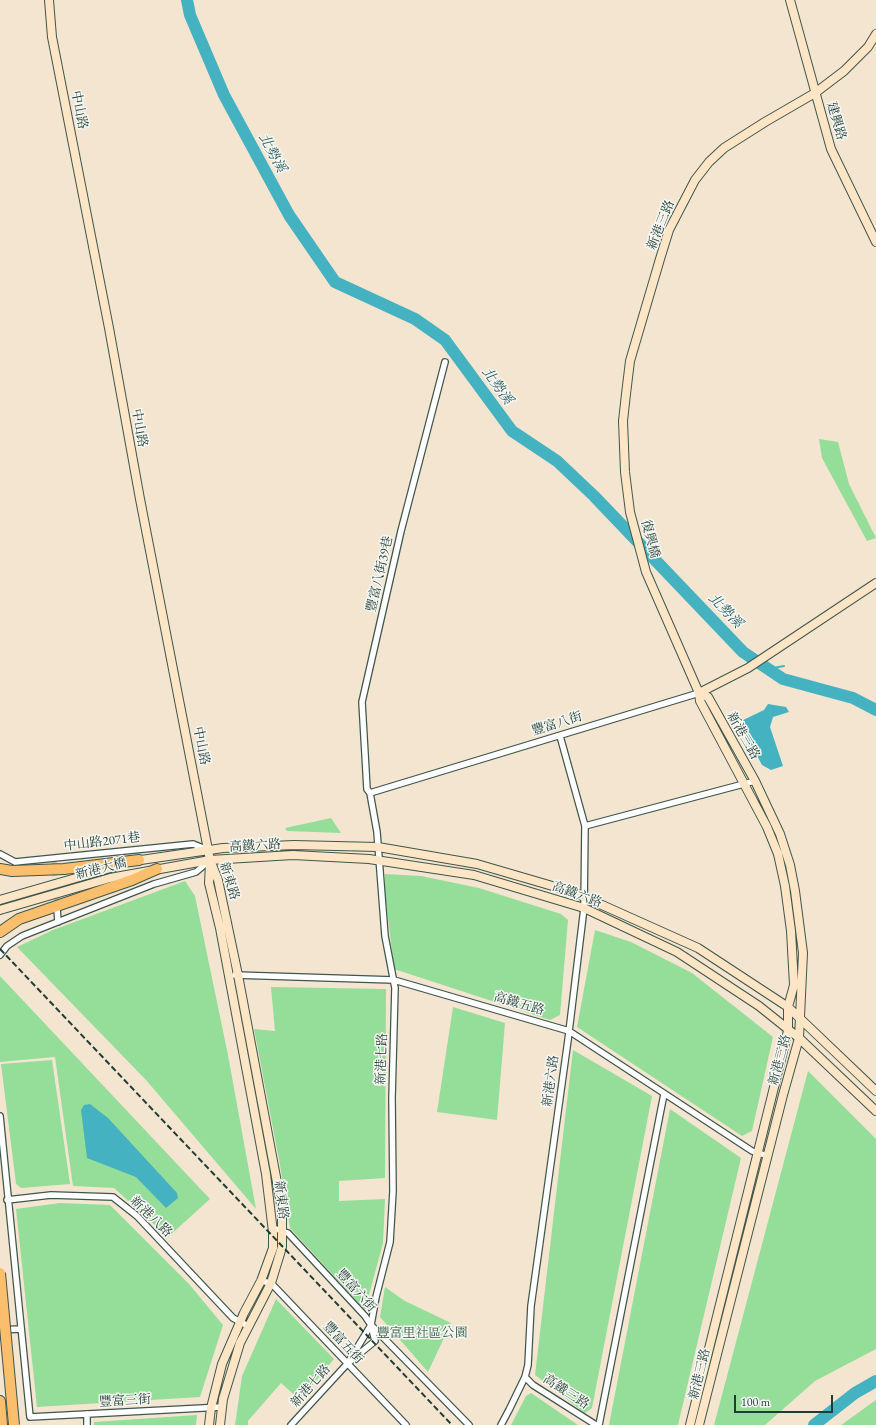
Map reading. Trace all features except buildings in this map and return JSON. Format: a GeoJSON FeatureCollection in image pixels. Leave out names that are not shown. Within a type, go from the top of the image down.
{"type":"FeatureCollection","features":[{"type":"Feature","properties":{"kind":"highway"},"geometry":{"type":"LineString","coordinates":[[0,869],[12,871],[64,869],[139,860]]}},
{"type":"Feature","properties":{"kind":"highway"},"geometry":{"type":"LineString","coordinates":[[0,932],[19,919],[132,880],[157,869]]}},
{"type":"Feature","properties":{"kind":"highway"},"geometry":{"type":"LineString","coordinates":[[0,1273],[14,1425]]}},
{"type":"Feature","properties":{"kind":"highway"},"geometry":{"type":"LineString","coordinates":[[0,1401],[2,1425]]}},
{"type":"Feature","properties":{"kind":"street","name":"中山路"},"geometry":{"type":"LineString","coordinates":[[49,0],[52,37],[109,328],[138,492],[210,860]]}},
{"type":"Feature","properties":{"kind":"street","name":"建興路"},"geometry":{"type":"LineString","coordinates":[[790,0],[831,149],[876,242]]}},
{"type":"Feature","properties":{"kind":"street","name":"新港三路"},"geometry":{"type":"LineString","coordinates":[[630,512],[624,451],[624,421],[630,361],[669,230],[695,180],[714,158],[742,136],[815,93],[856,61],[876,34]]}},
{"type":"Feature","properties":{"kind":"street","name":"豐富八街39巷"},"geometry":{"type":"LineString","coordinates":[[370,794],[367,789],[362,702],[401,531],[445,362]]}},
{"type":"Feature","properties":{"kind":"street","name":"復興橋"},"geometry":{"type":"LineString","coordinates":[[630,512],[646,572]]}},
{"type":"Feature","properties":{"kind":"street","name":"新港三路"},"geometry":{"type":"LineString","coordinates":[[646,572],[699,693],[700,701],[767,827],[778,854],[785,886],[791,931],[794,985],[788,1007],[788,1030],[690,1425]]}},
{"type":"Feature","properties":{"kind":"street","name":"豐富八街"},"geometry":{"type":"LineString","coordinates":[[370,794],[699,693],[748,668],[771,654],[876,584]]}},
{"type":"Feature","properties":{"kind":"street","name":"新港三路"},"geometry":{"type":"LineString","coordinates":[[699,693],[708,697],[755,781],[780,834],[790,865],[803,953],[799,1038],[699,1425]]}},
{"type":"Feature","properties":{"kind":"street","name":"新港六路"},"geometry":{"type":"LineString","coordinates":[[500,1425],[525,1377],[528,1365],[532,1298],[569,1031],[584,908],[585,826],[560,736]]}},
{"type":"Feature","properties":{"kind":"street"},"geometry":{"type":"LineString","coordinates":[[585,826],[755,781]]}},
{"type":"Feature","properties":{"kind":"street","name":"新港七路"},"geometry":{"type":"LineString","coordinates":[[348,1363],[371,1325],[376,1297],[390,1242],[393,1191],[392,1098],[395,988],[385,936],[378,847],[370,794]]}},
{"type":"Feature","properties":{"kind":"street","name":"中山路2071巷"},"geometry":{"type":"LineString","coordinates":[[0,854],[15,862],[54,861],[109,851],[193,844],[208,850]]}},
{"type":"Feature","properties":{"kind":"street","name":"高鐵六路"},"geometry":{"type":"LineString","coordinates":[[208,850],[294,845],[378,847],[477,864],[584,896],[698,948],[788,1007],[876,1091]]}},
{"type":"Feature","properties":{"kind":"street","name":"新港大橋"},"geometry":{"type":"LineString","coordinates":[[0,900],[139,860],[208,850]]}},
{"type":"Feature","properties":{"kind":"street","name":"高鐵六路"},"geometry":{"type":"LineString","coordinates":[[210,860],[294,856],[379,860],[474,875],[584,908],[677,952],[759,1006],[799,1038],[876,1111]]}},
{"type":"Feature","properties":{"kind":"street","name":"新港大橋"},"geometry":{"type":"LineString","coordinates":[[0,910],[110,878],[210,860]]}},
{"type":"Feature","properties":{"kind":"street"},"geometry":{"type":"LineString","coordinates":[[0,955],[7,946],[22,936],[154,884],[196,872],[210,860]]}},
{"type":"Feature","properties":{"kind":"street","name":"新東路"},"geometry":{"type":"LineString","coordinates":[[209,1425],[211,1408],[222,1364],[240,1322],[261,1281],[273,1248],[273,1228],[266,1174],[229,975],[209,883],[210,860]]}},
{"type":"Feature","properties":{"kind":"street","name":"新東路"},"geometry":{"type":"LineString","coordinates":[[210,860],[218,880],[238,975],[282,1209],[284,1231],[282,1248],[271,1283],[240,1343],[222,1407],[220,1425]]}},
{"type":"Feature","properties":{"kind":"street"},"geometry":{"type":"LineString","coordinates":[[57,908],[58,922]]}},
{"type":"Feature","properties":{"kind":"street","name":"高鐵五路"},"geometry":{"type":"LineString","coordinates":[[229,975],[394,980],[569,1031],[752,1151],[768,1156]]}},
{"type":"Feature","properties":{"kind":"street"},"geometry":{"type":"LineString","coordinates":[[599,1425],[664,1094]]}},
{"type":"Feature","properties":{"kind":"street"},"geometry":{"type":"LineString","coordinates":[[0,1116],[20,1329],[0,1330]]}},
{"type":"Feature","properties":{"kind":"street","name":"新港八路"},"geometry":{"type":"LineString","coordinates":[[7,1200],[51,1195],[113,1197],[137,1216],[233,1318],[248,1326]]}},
{"type":"Feature","properties":{"kind":"street"},"geometry":{"type":"LineString","coordinates":[[273,1228],[284,1231]]}},
{"type":"Feature","properties":{"kind":"street","name":"豐富六街"},"geometry":{"type":"LineString","coordinates":[[284,1231],[366,1316],[371,1325],[469,1425]]}},
{"type":"Feature","properties":{"kind":"street"},"geometry":{"type":"LineString","coordinates":[[261,1281],[271,1283]]}},
{"type":"Feature","properties":{"kind":"street","name":"豐富五街"},"geometry":{"type":"LineString","coordinates":[[271,1283],[406,1425]]}},
{"type":"Feature","properties":{"kind":"street","name":"新港七路"},"geometry":{"type":"LineString","coordinates":[[291,1425],[348,1363],[375,1341],[371,1325]]}},
{"type":"Feature","properties":{"kind":"street","name":"豐富三街"},"geometry":{"type":"LineString","coordinates":[[20,1329],[30,1417],[222,1407]]}},
{"type":"Feature","properties":{"kind":"street","name":"高鐵三路"},"geometry":{"type":"LineString","coordinates":[[525,1377],[533,1385],[596,1425]]}},
{"type":"Feature","properties":{"kind":"street"},"geometry":{"type":"LineString","coordinates":[[87,1414],[87,1425]]}},
{"type":"Feature","properties":{"kind":"green space"},"geometry":{"type":"Polygon","coordinates":[[[819,439],[838,442],[849,484],[876,538],[867,541],[822,458],[819,439]]]}},
{"type":"Feature","properties":{"kind":"green space"},"geometry":{"type":"Polygon","coordinates":[[[331,818],[341,833],[287,831],[285,828],[331,818]]]}},
{"type":"Feature","properties":{"kind":"green space"},"geometry":{"type":"Polygon","coordinates":[[[385,874],[421,876],[479,888],[561,914],[568,920],[560,1015],[550,1020],[394,969],[385,892],[385,874]]]}},
{"type":"Feature","properties":{"kind":"green space"},"geometry":{"type":"Polygon","coordinates":[[[185,881],[195,896],[228,1055],[256,1209],[146,1080],[17,947],[53,930],[185,881]]]}},
{"type":"Feature","properties":{"kind":"green space"},"geometry":{"type":"Polygon","coordinates":[[[595,930],[631,942],[692,973],[773,1037],[752,1131],[742,1136],[577,1027],[595,930]]]}},
{"type":"Feature","properties":{"kind":"green space"},"geometry":{"type":"Polygon","coordinates":[[[0,976],[210,1199],[168,1237],[114,1188],[73,1186],[55,1057],[0,1062],[0,976]]]}},
{"type":"Feature","properties":{"kind":"green space"},"geometry":{"type":"Polygon","coordinates":[[[271,987],[386,989],[385,1178],[339,1181],[339,1201],[385,1199],[383,1243],[365,1310],[290,1228],[280,1165],[254,1029],[275,1031],[271,987]]]}},
{"type":"Feature","properties":{"kind":"green space"},"geometry":{"type":"Polygon","coordinates":[[[453,1007],[505,1023],[497,1120],[437,1112],[453,1007]]]}},
{"type":"Feature","properties":{"kind":"green space"},"geometry":{"type":"Polygon","coordinates":[[[573,1050],[652,1096],[592,1408],[585,1413],[535,1375],[573,1050]]]}},
{"type":"Feature","properties":{"kind":"green space"},"geometry":{"type":"Polygon","coordinates":[[[52,1060],[70,1184],[21,1188],[16,1184],[1,1064],[52,1060]]]}},
{"type":"Feature","properties":{"kind":"green space"},"geometry":{"type":"Polygon","coordinates":[[[808,1071],[876,1139],[876,1349],[815,1381],[765,1425],[714,1425],[808,1071]]]}},
{"type":"Feature","properties":{"kind":"green space"},"geometry":{"type":"Polygon","coordinates":[[[670,1109],[741,1158],[678,1425],[609,1425],[670,1109]]]}},
{"type":"Feature","properties":{"kind":"green space"},"geometry":{"type":"Polygon","coordinates":[[[60,1203],[110,1205],[189,1284],[223,1325],[200,1397],[37,1407],[16,1209],[60,1203]]]}},
{"type":"Feature","properties":{"kind":"green space","name":"豐富里社區公園"},"geometry":{"type":"Polygon","coordinates":[[[385,1287],[405,1301],[451,1323],[428,1372],[380,1317],[385,1287]]]}},
{"type":"Feature","properties":{"kind":"green space"},"geometry":{"type":"Polygon","coordinates":[[[276,1299],[334,1359],[300,1400],[281,1383],[248,1421],[248,1425],[235,1425],[242,1376],[276,1299]]]}},
{"type":"Feature","properties":{"kind":"green space"},"geometry":{"type":"Polygon","coordinates":[[[531,1393],[578,1425],[511,1425],[526,1396],[531,1393]]]}},
{"type":"Feature","properties":{"kind":"green space"},"geometry":{"type":"Polygon","coordinates":[[[876,1400],[876,1425],[841,1425],[876,1400]]]}},
{"type":"Feature","properties":{"kind":"green space"},"geometry":{"type":"Polygon","coordinates":[[[197,1415],[196,1425],[94,1425],[94,1422],[197,1415]]]}},
{"type":"Feature","properties":{"kind":"water"},"geometry":{"type":"Polygon","coordinates":[[[768,704],[786,707],[789,712],[773,717],[770,727],[783,766],[771,770],[762,765],[739,722],[764,710],[768,704]]]}},
{"type":"Feature","properties":{"kind":"water"},"geometry":{"type":"Polygon","coordinates":[[[90,1104],[108,1118],[177,1193],[178,1198],[166,1208],[136,1177],[87,1158],[81,1110],[84,1105],[90,1104]]]}},
{"type":"Feature","properties":{"kind":"waterway","name":"北勢溪"},"geometry":{"type":"LineString","coordinates":[[187,0],[190,15],[224,95],[289,215],[335,282],[415,319],[445,340],[512,431],[557,461],[594,496],[743,652],[783,679],[853,698],[876,710]]}},
{"type":"Feature","properties":{"kind":"waterway"},"geometry":{"type":"LineString","coordinates":[[768,669],[784,666]]}},
{"type":"Feature","properties":{"kind":"waterway","name":"北勢溪"},"geometry":{"type":"LineString","coordinates":[[814,1425],[855,1393],[876,1381]]}},
{"type":"Feature","properties":{"kind":"tunnel"},"geometry":{"type":"LineString","coordinates":[[54,862],[57,908]]}},
{"type":"Feature","properties":{"kind":"railway"},"geometry":{"type":"LineString","coordinates":[[0,949],[452,1425]]}}]}
